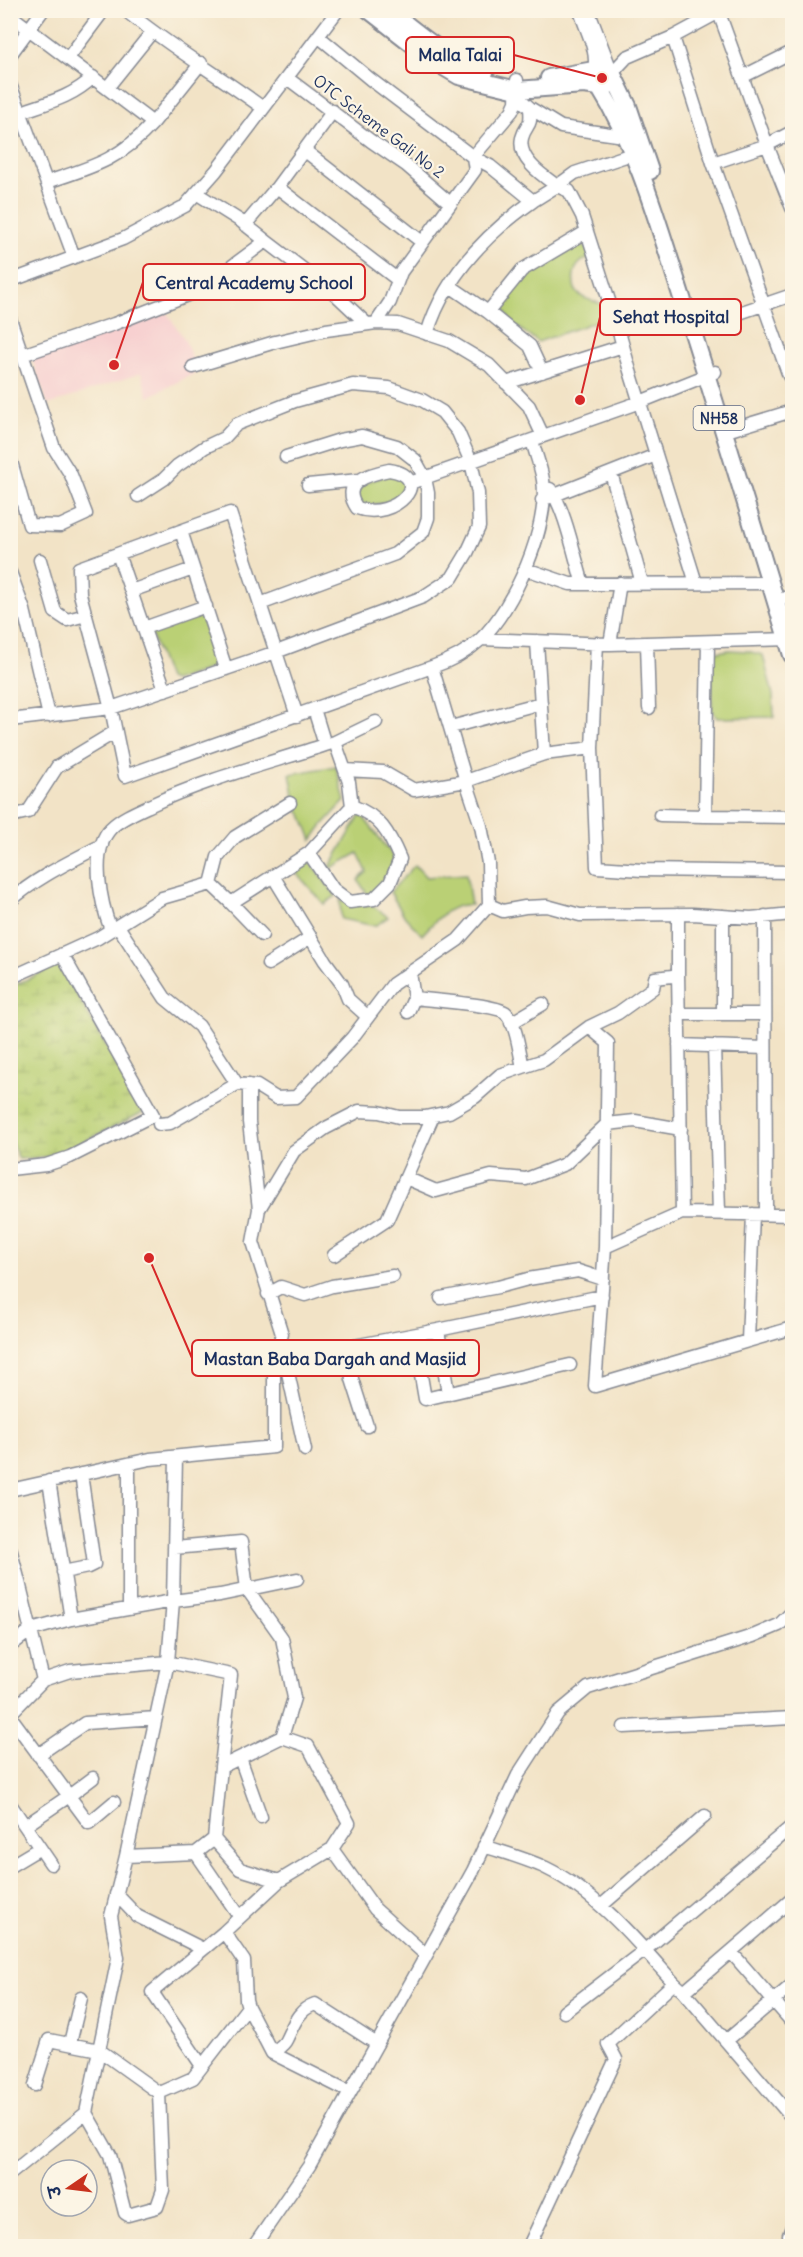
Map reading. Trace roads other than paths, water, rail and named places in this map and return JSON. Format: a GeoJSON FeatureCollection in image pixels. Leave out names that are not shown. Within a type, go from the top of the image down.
{"type":"FeatureCollection","features":[{"type":"Feature","properties":{"kind":"highway"},"geometry":{"type":"LineString","coordinates":[[369,10],[437,63],[459,76],[517,85],[584,85],[604,88],[612,83],[612,72],[603,66],[558,78],[517,85],[507,79],[464,66],[444,54],[388,10]]}},
{"type":"Feature","properties":{"kind":"highway","name":"NH58"},"geometry":{"type":"LineString","coordinates":[[594,70],[592,80],[613,109],[644,181],[711,374],[733,429],[789,597],[791,639]]}},
{"type":"Feature","properties":{"kind":"highway","name":"NH58"},"geometry":{"type":"LineString","coordinates":[[612,72],[628,106],[701,326],[711,374],[770,583],[791,639]]}},
{"type":"Feature","properties":{"kind":"street"},"geometry":{"type":"LineString","coordinates":[[10,55],[43,10]]}},
{"type":"Feature","properties":{"kind":"street"},"geometry":{"type":"LineString","coordinates":[[68,58],[104,10]]}},
{"type":"Feature","properties":{"kind":"street"},"geometry":{"type":"LineString","coordinates":[[125,10],[152,32],[201,63],[263,108]]}},
{"type":"Feature","properties":{"kind":"street"},"geometry":{"type":"LineString","coordinates":[[10,281],[123,239],[185,206],[338,10]]}},
{"type":"Feature","properties":{"kind":"street"},"geometry":{"type":"LineString","coordinates":[[580,10],[594,51],[596,64],[594,70]]}},
{"type":"Feature","properties":{"kind":"street"},"geometry":{"type":"LineString","coordinates":[[588,10],[612,72],[627,57],[673,37],[721,12],[742,77],[792,208]]}},
{"type":"Feature","properties":{"kind":"street"},"geometry":{"type":"LineString","coordinates":[[10,15],[153,123]]}},
{"type":"Feature","properties":{"kind":"street"},"geometry":{"type":"LineString","coordinates":[[107,88],[152,32]]}},
{"type":"Feature","properties":{"kind":"street"},"geometry":{"type":"LineString","coordinates":[[318,36],[370,79],[473,157],[490,166],[533,201]]}},
{"type":"Feature","properties":{"kind":"street"},"geometry":{"type":"LineString","coordinates":[[673,37],[713,163],[789,376],[792,375]]}},
{"type":"Feature","properties":{"kind":"street"},"geometry":{"type":"LineString","coordinates":[[742,77],[792,52]]}},
{"type":"Feature","properties":{"kind":"street"},"geometry":{"type":"LineString","coordinates":[[46,182],[92,167],[119,154],[153,123],[201,63]]}},
{"type":"Feature","properties":{"kind":"street"},"geometry":{"type":"LineString","coordinates":[[21,112],[81,89],[93,77]]}},
{"type":"Feature","properties":{"kind":"street","name":"OTC Scheme Gali No 2"},"geometry":{"type":"LineString","coordinates":[[287,78],[406,165],[450,203]]}},
{"type":"Feature","properties":{"kind":"street"},"geometry":{"type":"LineString","coordinates":[[10,84],[74,257]]}},
{"type":"Feature","properties":{"kind":"street"},"geometry":{"type":"LineString","coordinates":[[473,157],[512,111],[516,102],[517,85]]}},
{"type":"Feature","properties":{"kind":"street"},"geometry":{"type":"LineString","coordinates":[[517,85],[520,99],[561,127],[624,136]]}},
{"type":"Feature","properties":{"kind":"street"},"geometry":{"type":"LineString","coordinates":[[530,108],[531,120],[522,140],[523,150],[535,170],[557,186],[569,191],[582,216],[696,583]]}},
{"type":"Feature","properties":{"kind":"street"},"geometry":{"type":"LineString","coordinates":[[245,225],[277,187],[333,111]]}},
{"type":"Feature","properties":{"kind":"street"},"geometry":{"type":"LineString","coordinates":[[713,163],[767,145],[792,132]]}},
{"type":"Feature","properties":{"kind":"street"},"geometry":{"type":"LineString","coordinates":[[304,150],[422,242]]}},
{"type":"Feature","properties":{"kind":"street"},"geometry":{"type":"LineString","coordinates":[[427,334],[450,286],[472,253],[488,236],[533,201],[575,174],[632,154]]}},
{"type":"Feature","properties":{"kind":"street"},"geometry":{"type":"LineString","coordinates":[[371,323],[390,302],[401,272],[476,170],[473,157]]}},
{"type":"Feature","properties":{"kind":"street"},"geometry":{"type":"LineString","coordinates":[[277,187],[398,280]]}},
{"type":"Feature","properties":{"kind":"street"},"geometry":{"type":"LineString","coordinates":[[196,193],[245,225],[371,323]]}},
{"type":"Feature","properties":{"kind":"street"},"geometry":{"type":"LineString","coordinates":[[488,312],[522,270],[586,232]]}},
{"type":"Feature","properties":{"kind":"street"},"geometry":{"type":"LineString","coordinates":[[22,355],[114,324],[200,290],[266,241]]}},
{"type":"Feature","properties":{"kind":"street"},"geometry":{"type":"LineString","coordinates":[[450,286],[488,312],[530,346],[542,372]]}},
{"type":"Feature","properties":{"kind":"street"},"geometry":{"type":"LineString","coordinates":[[701,326],[792,295]]}},
{"type":"Feature","properties":{"kind":"street"},"geometry":{"type":"LineString","coordinates":[[10,319],[54,448],[71,475],[86,514],[60,526],[29,525],[10,458]]}},
{"type":"Feature","properties":{"kind":"street"},"geometry":{"type":"LineString","coordinates":[[193,367],[275,342],[326,330],[371,323],[398,324],[449,341],[489,365],[529,406],[537,438],[543,482],[583,584]]}},
{"type":"Feature","properties":{"kind":"street"},"geometry":{"type":"LineString","coordinates":[[506,383],[623,346]]}},
{"type":"Feature","properties":{"kind":"street"},"geometry":{"type":"LineString","coordinates":[[410,483],[640,402],[711,374]]}},
{"type":"Feature","properties":{"kind":"street"},"geometry":{"type":"LineString","coordinates":[[10,720],[111,708],[276,652],[423,597],[452,578],[479,527],[478,493],[471,462],[458,432],[442,412],[422,400],[389,388],[353,385],[295,401],[237,424],[224,438],[205,447],[138,496]]}},
{"type":"Feature","properties":{"kind":"street"},"geometry":{"type":"LineString","coordinates":[[733,429],[792,411]]}},
{"type":"Feature","properties":{"kind":"street"},"geometry":{"type":"LineString","coordinates":[[260,603],[395,554],[416,540],[423,532],[428,518],[428,493],[425,478],[415,460],[397,446],[362,436],[340,440],[286,457]]}},
{"type":"Feature","properties":{"kind":"street"},"geometry":{"type":"LineString","coordinates":[[548,497],[656,455]]}},
{"type":"Feature","properties":{"kind":"street"},"geometry":{"type":"LineString","coordinates":[[308,485],[359,480],[372,473],[389,470],[401,472],[407,476],[410,491],[402,500],[380,512],[370,512],[357,508],[351,499],[352,489],[359,480]]}},
{"type":"Feature","properties":{"kind":"street"},"geometry":{"type":"LineString","coordinates":[[611,473],[642,583]]}},
{"type":"Feature","properties":{"kind":"street"},"geometry":{"type":"LineString","coordinates":[[297,716],[230,513],[79,568],[80,594],[111,708],[124,776],[297,716],[314,710],[454,659],[481,639],[499,616],[526,569],[548,497]]}},
{"type":"Feature","properties":{"kind":"street"},"geometry":{"type":"LineString","coordinates":[[181,531],[226,669]]}},
{"type":"Feature","properties":{"kind":"street"},"geometry":{"type":"LineString","coordinates":[[118,554],[165,690]]}},
{"type":"Feature","properties":{"kind":"street"},"geometry":{"type":"LineString","coordinates":[[40,560],[55,612],[67,620],[86,615]]}},
{"type":"Feature","properties":{"kind":"street"},"geometry":{"type":"LineString","coordinates":[[131,591],[193,569]]}},
{"type":"Feature","properties":{"kind":"street"},"geometry":{"type":"LineString","coordinates":[[526,569],[570,584],[770,583]]}},
{"type":"Feature","properties":{"kind":"street"},"geometry":{"type":"LineString","coordinates":[[10,572],[24,610],[49,716]]}},
{"type":"Feature","properties":{"kind":"street"},"geometry":{"type":"LineString","coordinates":[[610,644],[620,583]]}},
{"type":"Feature","properties":{"kind":"street"},"geometry":{"type":"LineString","coordinates":[[144,628],[206,606]]}},
{"type":"Feature","properties":{"kind":"street"},"geometry":{"type":"LineString","coordinates":[[10,619],[24,610]]}},
{"type":"Feature","properties":{"kind":"street"},"geometry":{"type":"LineString","coordinates":[[481,639],[610,644],[791,639]]}},
{"type":"Feature","properties":{"kind":"street"},"geometry":{"type":"LineString","coordinates":[[537,641],[544,754]]}},
{"type":"Feature","properties":{"kind":"street"},"geometry":{"type":"LineString","coordinates":[[705,816],[708,642]]}},
{"type":"Feature","properties":{"kind":"street"},"geometry":{"type":"LineString","coordinates":[[597,643],[592,748],[597,867],[642,870],[792,872]]}},
{"type":"Feature","properties":{"kind":"street"},"geometry":{"type":"LineString","coordinates":[[647,643],[649,708]]}},
{"type":"Feature","properties":{"kind":"street"},"geometry":{"type":"LineString","coordinates":[[159,1124],[170,1123],[243,1084],[257,1086],[276,1098],[296,1097],[352,1038],[393,984],[458,940],[489,905],[488,863],[481,825],[432,668]]}},
{"type":"Feature","properties":{"kind":"street"},"geometry":{"type":"LineString","coordinates":[[451,727],[541,704]]}},
{"type":"Feature","properties":{"kind":"street"},"geometry":{"type":"LineString","coordinates":[[231,903],[309,853],[352,806],[345,770],[314,710]]}},
{"type":"Feature","properties":{"kind":"street"},"geometry":{"type":"LineString","coordinates":[[10,1490],[150,1459],[274,1447],[279,1346],[282,1334],[253,1242],[259,1209],[243,1084],[199,1026],[165,998],[105,914],[99,882],[102,845],[111,829],[135,812],[180,791],[330,743],[376,722]]}},
{"type":"Feature","properties":{"kind":"street"},"geometry":{"type":"LineString","coordinates":[[10,816],[28,812],[57,767],[115,732]]}},
{"type":"Feature","properties":{"kind":"street"},"geometry":{"type":"LineString","coordinates":[[345,770],[383,772],[414,790],[466,781],[544,754],[592,748]]}},
{"type":"Feature","properties":{"kind":"street"},"geometry":{"type":"LineString","coordinates":[[211,884],[218,857],[235,837],[291,803]]}},
{"type":"Feature","properties":{"kind":"street"},"geometry":{"type":"LineString","coordinates":[[309,853],[333,890],[350,902],[374,899],[390,883],[400,859],[389,834],[368,812],[352,806]]}},
{"type":"Feature","properties":{"kind":"street"},"geometry":{"type":"LineString","coordinates":[[660,815],[792,817]]}},
{"type":"Feature","properties":{"kind":"street"},"geometry":{"type":"LineString","coordinates":[[10,902],[22,891],[60,867],[102,845]]}},
{"type":"Feature","properties":{"kind":"street"},"geometry":{"type":"LineString","coordinates":[[273,876],[342,984],[348,999],[368,1017]]}},
{"type":"Feature","properties":{"kind":"street"},"geometry":{"type":"LineString","coordinates":[[211,884],[262,935]]}},
{"type":"Feature","properties":{"kind":"street"},"geometry":{"type":"LineString","coordinates":[[10,978],[114,928],[162,898],[211,884]]}},
{"type":"Feature","properties":{"kind":"street"},"geometry":{"type":"LineString","coordinates":[[489,905],[503,911],[547,906],[580,915],[765,916],[792,914]]}},
{"type":"Feature","properties":{"kind":"street"},"geometry":{"type":"LineString","coordinates":[[678,914],[682,1213]]}},
{"type":"Feature","properties":{"kind":"street"},"geometry":{"type":"LineString","coordinates":[[723,916],[723,1014]]}},
{"type":"Feature","properties":{"kind":"street"},"geometry":{"type":"LineString","coordinates":[[748,1341],[759,1214],[765,1048],[765,916]]}},
{"type":"Feature","properties":{"kind":"street"},"geometry":{"type":"LineString","coordinates":[[268,964],[311,937]]}},
{"type":"Feature","properties":{"kind":"street"},"geometry":{"type":"LineString","coordinates":[[10,1169],[46,1165],[70,1157],[153,1115],[62,954]]}},
{"type":"Feature","properties":{"kind":"street"},"geometry":{"type":"LineString","coordinates":[[408,1012],[414,998],[410,973]]}},
{"type":"Feature","properties":{"kind":"street"},"geometry":{"type":"LineString","coordinates":[[259,1209],[294,1151],[326,1128],[359,1111],[379,1112],[399,1118],[433,1116],[449,1112],[476,1097],[500,1075],[544,1060],[589,1027],[618,1013],[653,988],[655,978],[678,973]]}},
{"type":"Feature","properties":{"kind":"street"},"geometry":{"type":"LineString","coordinates":[[414,998],[490,1007],[505,1012],[511,1023],[523,1067]]}},
{"type":"Feature","properties":{"kind":"street"},"geometry":{"type":"LineString","coordinates":[[511,1023],[543,1004]]}},
{"type":"Feature","properties":{"kind":"street"},"geometry":{"type":"LineString","coordinates":[[679,1014],[765,1014]]}},
{"type":"Feature","properties":{"kind":"street"},"geometry":{"type":"LineString","coordinates":[[589,1027],[608,1043],[605,1247],[595,1386],[792,1328]]}},
{"type":"Feature","properties":{"kind":"street"},"geometry":{"type":"LineString","coordinates":[[679,1045],[765,1048]]}},
{"type":"Feature","properties":{"kind":"street"},"geometry":{"type":"LineString","coordinates":[[714,1046],[719,1214]]}},
{"type":"Feature","properties":{"kind":"street"},"geometry":{"type":"LineString","coordinates":[[334,1256],[387,1220],[433,1116]]}},
{"type":"Feature","properties":{"kind":"street"},"geometry":{"type":"LineString","coordinates":[[406,1178],[436,1191],[491,1176],[526,1179],[565,1164],[607,1124],[635,1121],[681,1129]]}},
{"type":"Feature","properties":{"kind":"street"},"geometry":{"type":"LineString","coordinates":[[605,1247],[682,1213],[792,1215]]}},
{"type":"Feature","properties":{"kind":"street"},"geometry":{"type":"LineString","coordinates":[[441,1298],[528,1279],[578,1271],[603,1279]]}},
{"type":"Feature","properties":{"kind":"street"},"geometry":{"type":"LineString","coordinates":[[268,1293],[281,1287],[305,1295],[332,1286],[393,1276]]}},
{"type":"Feature","properties":{"kind":"street"},"geometry":{"type":"LineString","coordinates":[[280,1360],[602,1296]]}},
{"type":"Feature","properties":{"kind":"street"},"geometry":{"type":"LineString","coordinates":[[438,1330],[448,1394]]}},
{"type":"Feature","properties":{"kind":"street"},"geometry":{"type":"LineString","coordinates":[[414,1335],[425,1399],[570,1365]]}},
{"type":"Feature","properties":{"kind":"street"},"geometry":{"type":"LineString","coordinates":[[348,1347],[352,1379],[367,1426]]}},
{"type":"Feature","properties":{"kind":"street"},"geometry":{"type":"LineString","coordinates":[[280,1360],[305,1450]]}},
{"type":"Feature","properties":{"kind":"street"},"geometry":{"type":"LineString","coordinates":[[10,2174],[86,2113],[118,1958],[111,1916],[168,1662],[173,1601],[176,1457]]}},
{"type":"Feature","properties":{"kind":"street"},"geometry":{"type":"LineString","coordinates":[[129,1464],[129,1608]]}},
{"type":"Feature","properties":{"kind":"street"},"geometry":{"type":"LineString","coordinates":[[63,1572],[94,1564],[81,1474]]}},
{"type":"Feature","properties":{"kind":"street"},"geometry":{"type":"LineString","coordinates":[[49,1481],[71,1619]]}},
{"type":"Feature","properties":{"kind":"street"},"geometry":{"type":"LineString","coordinates":[[174,1548],[241,1542],[247,1589],[282,1638],[294,1698],[282,1737]]}},
{"type":"Feature","properties":{"kind":"street"},"geometry":{"type":"LineString","coordinates":[[10,1548],[15,1582],[31,1630],[43,1680]]}},
{"type":"Feature","properties":{"kind":"street"},"geometry":{"type":"LineString","coordinates":[[10,1646],[31,1630],[71,1619],[297,1579]]}},
{"type":"Feature","properties":{"kind":"street"},"geometry":{"type":"LineString","coordinates":[[254,2247],[309,2166],[426,1955],[484,1846],[518,1775],[558,1713],[588,1688],[753,1636],[779,1625],[792,1612]]}},
{"type":"Feature","properties":{"kind":"street"},"geometry":{"type":"LineString","coordinates":[[114,1802],[89,1824],[10,1715],[43,1680],[70,1671],[168,1662],[231,1675],[214,1839],[196,1853],[126,1856]]}},
{"type":"Feature","properties":{"kind":"street"},"geometry":{"type":"LineString","coordinates":[[38,1755],[85,1723],[156,1718]]}},
{"type":"Feature","properties":{"kind":"street"},"geometry":{"type":"LineString","coordinates":[[624,1727],[792,1718]]}},
{"type":"Feature","properties":{"kind":"street"},"geometry":{"type":"LineString","coordinates":[[202,2066],[152,1992],[224,1932],[279,1881],[332,1849],[349,1823],[308,1746],[282,1737],[222,1767]]}},
{"type":"Feature","properties":{"kind":"street"},"geometry":{"type":"LineString","coordinates":[[240,1758],[261,1816]]}},
{"type":"Feature","properties":{"kind":"street"},"geometry":{"type":"LineString","coordinates":[[25,1826],[93,1778]]}},
{"type":"Feature","properties":{"kind":"street"},"geometry":{"type":"LineString","coordinates":[[10,1804],[51,1864]]}},
{"type":"Feature","properties":{"kind":"street"},"geometry":{"type":"LineString","coordinates":[[601,1906],[705,1816]]}},
{"type":"Feature","properties":{"kind":"street"},"geometry":{"type":"LineString","coordinates":[[564,2012],[645,1950],[792,1826]]}},
{"type":"Feature","properties":{"kind":"street"},"geometry":{"type":"LineString","coordinates":[[214,1839],[240,1869],[279,1881]]}},
{"type":"Feature","properties":{"kind":"street"},"geometry":{"type":"LineString","coordinates":[[484,1846],[546,1868],[587,1893],[684,1992],[788,2113],[792,2108]]}},
{"type":"Feature","properties":{"kind":"street"},"geometry":{"type":"LineString","coordinates":[[10,1866],[40,1848]]}},
{"type":"Feature","properties":{"kind":"street"},"geometry":{"type":"LineString","coordinates":[[332,1849],[375,1909],[426,1955]]}},
{"type":"Feature","properties":{"kind":"street"},"geometry":{"type":"LineString","coordinates":[[196,1853],[240,1917]]}},
{"type":"Feature","properties":{"kind":"street"},"geometry":{"type":"LineString","coordinates":[[116,1894],[137,1916],[203,1949]]}},
{"type":"Feature","properties":{"kind":"street"},"geometry":{"type":"LineString","coordinates":[[684,1992],[791,1903]]}},
{"type":"Feature","properties":{"kind":"street"},"geometry":{"type":"LineString","coordinates":[[224,1932],[244,1961],[246,2001],[272,2053],[350,2092]]}},
{"type":"Feature","properties":{"kind":"street"},"geometry":{"type":"LineString","coordinates":[[731,1952],[792,2022]]}},
{"type":"Feature","properties":{"kind":"street"},"geometry":{"type":"LineString","coordinates":[[529,2247],[616,2059],[608,2044],[674,1983]]}},
{"type":"Feature","properties":{"kind":"street"},"geometry":{"type":"LineString","coordinates":[[726,2041],[792,1985]]}},
{"type":"Feature","properties":{"kind":"street"},"geometry":{"type":"LineString","coordinates":[[70,2043],[81,1998]]}},
{"type":"Feature","properties":{"kind":"street"},"geometry":{"type":"LineString","coordinates":[[272,2053],[286,2042],[288,2032],[304,2008],[315,2004],[377,2044]]}},
{"type":"Feature","properties":{"kind":"street"},"geometry":{"type":"LineString","coordinates":[[159,2093],[193,2078],[249,2007]]}},
{"type":"Feature","properties":{"kind":"street"},"geometry":{"type":"LineString","coordinates":[[35,2085],[49,2040],[99,2050],[159,2093]]}},
{"type":"Feature","properties":{"kind":"street"},"geometry":{"type":"LineString","coordinates":[[86,2113],[103,2139],[110,2155],[125,2213],[128,2215],[147,2211],[157,2207],[163,2190],[159,2093]]}},
{"type":"Feature","properties":{"kind":"street"},"geometry":{"type":"LineString","coordinates":[[792,2228],[789,2235],[792,2243]]}},
{"type":"Feature","properties":{"kind":"place","name":"Malla Talai"},"geometry":{"type":"Point","coordinates":[602,78]}},
{"type":"Feature","properties":{"kind":"place","name":"Central Academy School"},"geometry":{"type":"Point","coordinates":[114,365]}},
{"type":"Feature","properties":{"kind":"place","name":"Sehat Hospital"},"geometry":{"type":"Point","coordinates":[580,400]}},
{"type":"Feature","properties":{"kind":"place","name":"Mastan Baba Dargah and Masjid"},"geometry":{"type":"Point","coordinates":[149,1258]}}]}
